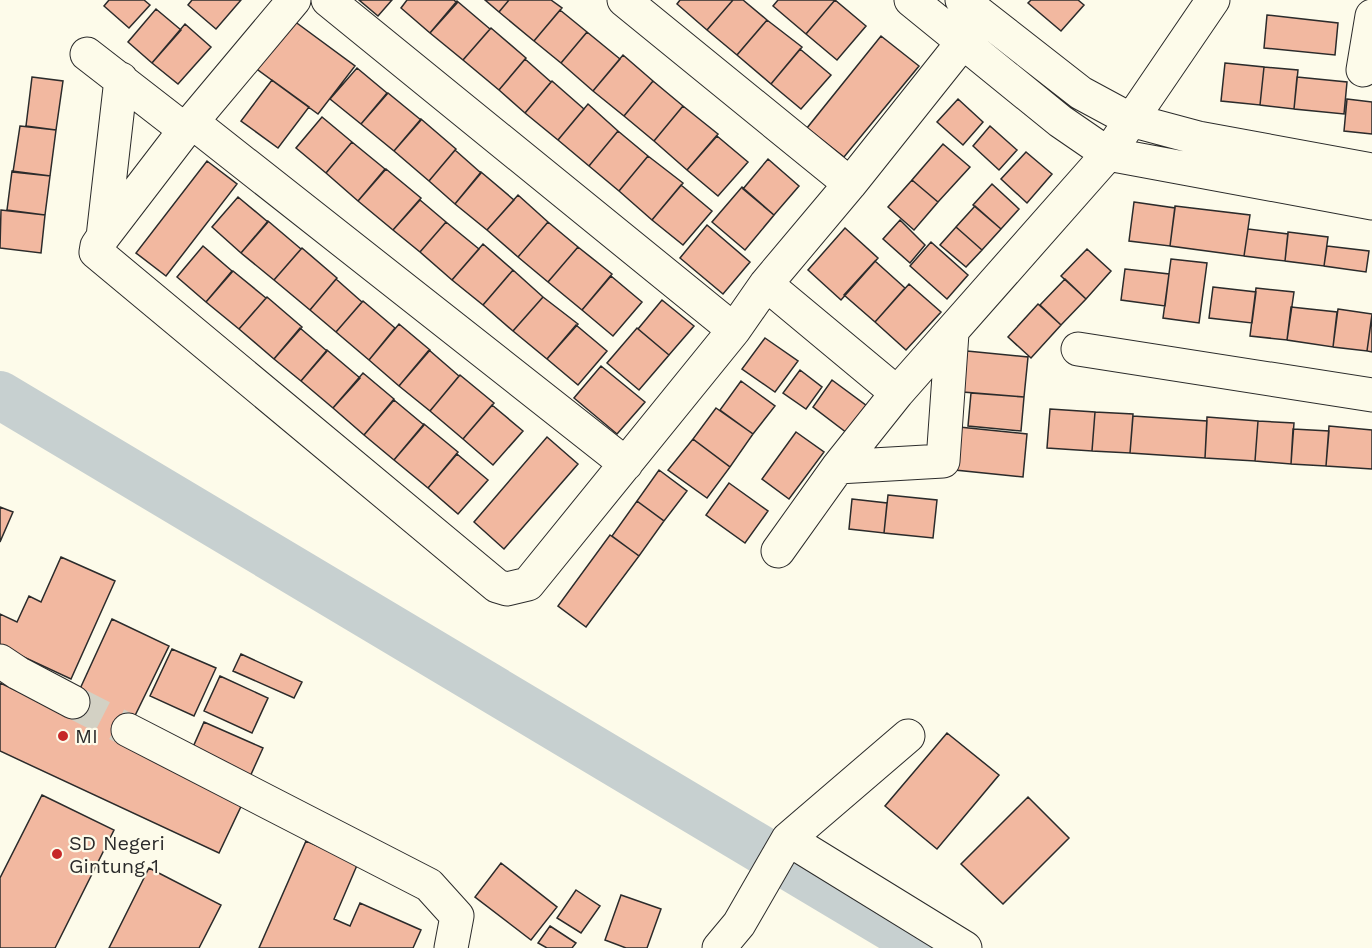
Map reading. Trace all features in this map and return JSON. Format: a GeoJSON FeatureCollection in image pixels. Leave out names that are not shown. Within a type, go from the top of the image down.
{"type":"FeatureCollection","features":[{"type":"Feature","properties":{"kind":"street"},"geometry":{"type":"LineString","coordinates":[[294,0],[189,126],[102,237],[96,252],[497,586],[507,589],[528,584],[734,330],[766,284],[963,43],[972,8],[1081,93],[1131,120],[1198,138],[1372,170]]}},
{"type":"Feature","properties":{"kind":"street"},"geometry":{"type":"LineString","coordinates":[[328,0],[734,330]]}},
{"type":"Feature","properties":{"kind":"street"},"geometry":{"type":"LineString","coordinates":[[624,0],[850,184]]}},
{"type":"Feature","properties":{"kind":"street"},"geometry":{"type":"LineString","coordinates":[[911,0],[1060,121],[1108,154],[1372,203]]}},
{"type":"Feature","properties":{"kind":"street"},"geometry":{"type":"LineString","coordinates":[[778,551],[838,467],[897,393],[1108,154],[1213,0]]}},
{"type":"Feature","properties":{"kind":"street"},"geometry":{"type":"LineString","coordinates":[[1363,70],[1372,16]]}},
{"type":"Feature","properties":{"kind":"street"},"geometry":{"type":"LineString","coordinates":[[87,54],[189,126],[626,464]]}},
{"type":"Feature","properties":{"kind":"street"},"geometry":{"type":"LineString","coordinates":[[102,237],[121,79]]}},
{"type":"Feature","properties":{"kind":"street"},"geometry":{"type":"LineString","coordinates":[[766,284],[897,393]]}},
{"type":"Feature","properties":{"kind":"street"},"geometry":{"type":"LineString","coordinates":[[838,467],[944,461],[952,333]]}},
{"type":"Feature","properties":{"kind":"street"},"geometry":{"type":"LineString","coordinates":[[1078,349],[1372,396]]}},
{"type":"Feature","properties":{"kind":"street"},"geometry":{"type":"LineString","coordinates":[[0,661],[74,702]]}},
{"type":"Feature","properties":{"kind":"street"},"geometry":{"type":"LineString","coordinates":[[128,730],[429,885],[457,916],[451,948]]}},
{"type":"Feature","properties":{"kind":"street"},"geometry":{"type":"LineString","coordinates":[[729,936],[783,848],[908,736]]}},
{"type":"Feature","properties":{"kind":"street"},"geometry":{"type":"LineString","coordinates":[[783,848],[965,948]]}},
{"type":"Feature","properties":{"kind":"building"},"geometry":{"type":"Polygon","coordinates":[[[109,0],[144,0],[150,5],[129,28],[104,6],[109,0]]]}},
{"type":"Feature","properties":{"kind":"building"},"geometry":{"type":"Polygon","coordinates":[[[192,0],[241,0],[216,29],[188,5],[192,0]]]}},
{"type":"Feature","properties":{"kind":"building"},"geometry":{"type":"Polygon","coordinates":[[[359,0],[392,0],[378,16],[359,0]]]}},
{"type":"Feature","properties":{"kind":"building"},"geometry":{"type":"Polygon","coordinates":[[[407,0],[454,0],[457,3],[430,33],[401,8],[407,0]]]}},
{"type":"Feature","properties":{"kind":"building"},"geometry":{"type":"Polygon","coordinates":[[[485,0],[509,0],[499,12],[485,0]]]}},
{"type":"Feature","properties":{"kind":"building"},"geometry":{"type":"Polygon","coordinates":[[[509,0],[551,0],[562,8],[534,41],[499,12],[509,0]]]}},
{"type":"Feature","properties":{"kind":"building"},"geometry":{"type":"Polygon","coordinates":[[[680,0],[733,0],[707,30],[677,4],[680,0]]]}},
{"type":"Feature","properties":{"kind":"building"},"geometry":{"type":"Polygon","coordinates":[[[733,0],[743,0],[767,20],[737,55],[707,30],[733,0]]]}},
{"type":"Feature","properties":{"kind":"building"},"geometry":{"type":"Polygon","coordinates":[[[778,0],[835,0],[806,34],[773,6],[778,0]]]}},
{"type":"Feature","properties":{"kind":"building"},"geometry":{"type":"Polygon","coordinates":[[[835,0],[866,26],[837,60],[806,34],[835,0]]]}},
{"type":"Feature","properties":{"kind":"building"},"geometry":{"type":"Polygon","coordinates":[[[1031,0],[1078,0],[1084,5],[1061,31],[1028,3],[1031,0]]]}},
{"type":"Feature","properties":{"kind":"building"},"geometry":{"type":"Polygon","coordinates":[[[457,1],[490,29],[463,60],[430,33],[457,1]]]}},
{"type":"Feature","properties":{"kind":"building"},"geometry":{"type":"Polygon","coordinates":[[[156,9],[181,30],[152,63],[128,42],[156,9]]]}},
{"type":"Feature","properties":{"kind":"building"},"geometry":{"type":"Polygon","coordinates":[[[560,10],[587,32],[561,63],[534,41],[560,10]]]}},
{"type":"Feature","properties":{"kind":"building"},"geometry":{"type":"Polygon","coordinates":[[[1267,15],[1338,23],[1335,55],[1264,48],[1267,15]]]}},
{"type":"Feature","properties":{"kind":"building"},"geometry":{"type":"Polygon","coordinates":[[[290,18],[355,66],[318,114],[254,67],[290,18]]]}},
{"type":"Feature","properties":{"kind":"building"},"geometry":{"type":"Polygon","coordinates":[[[767,20],[802,47],[771,84],[737,55],[767,20]]]}},
{"type":"Feature","properties":{"kind":"building"},"geometry":{"type":"Polygon","coordinates":[[[185,24],[211,47],[178,84],[152,63],[185,24]]]}},
{"type":"Feature","properties":{"kind":"building"},"geometry":{"type":"Polygon","coordinates":[[[491,28],[526,58],[499,90],[463,60],[491,28]]]}},
{"type":"Feature","properties":{"kind":"building"},"geometry":{"type":"Polygon","coordinates":[[[587,32],[620,59],[593,91],[561,63],[587,32]]]}},
{"type":"Feature","properties":{"kind":"building"},"geometry":{"type":"Polygon","coordinates":[[[881,36],[919,66],[844,157],[807,128],[881,36]]]}},
{"type":"Feature","properties":{"kind":"building"},"geometry":{"type":"Polygon","coordinates":[[[800,49],[831,75],[801,109],[771,84],[800,49]]]}},
{"type":"Feature","properties":{"kind":"building"},"geometry":{"type":"Polygon","coordinates":[[[623,55],[653,81],[624,116],[593,91],[623,55]]]}},
{"type":"Feature","properties":{"kind":"building"},"geometry":{"type":"Polygon","coordinates":[[[525,59],[551,82],[525,113],[499,90],[525,59]]]}},
{"type":"Feature","properties":{"kind":"building"},"geometry":{"type":"Polygon","coordinates":[[[1225,63],[1264,67],[1260,105],[1221,101],[1225,63]]]}},
{"type":"Feature","properties":{"kind":"building"},"geometry":{"type":"Polygon","coordinates":[[[1264,67],[1298,70],[1294,109],[1260,105],[1264,67]]]}},
{"type":"Feature","properties":{"kind":"building"},"geometry":{"type":"Polygon","coordinates":[[[357,68],[387,93],[361,124],[330,99],[357,68]]]}},
{"type":"Feature","properties":{"kind":"building"},"geometry":{"type":"Polygon","coordinates":[[[32,77],[63,81],[56,130],[26,126],[32,77]]]}},
{"type":"Feature","properties":{"kind":"building"},"geometry":{"type":"Polygon","coordinates":[[[1297,77],[1347,82],[1344,114],[1294,109],[1297,77]]]}},
{"type":"Feature","properties":{"kind":"building"},"geometry":{"type":"Polygon","coordinates":[[[272,80],[309,107],[278,148],[241,121],[272,80]]]}},
{"type":"Feature","properties":{"kind":"building"},"geometry":{"type":"Polygon","coordinates":[[[552,81],[584,109],[558,140],[525,113],[552,81]]]}},
{"type":"Feature","properties":{"kind":"building"},"geometry":{"type":"Polygon","coordinates":[[[653,81],[683,106],[654,141],[624,116],[653,81]]]}},
{"type":"Feature","properties":{"kind":"building"},"geometry":{"type":"Polygon","coordinates":[[[388,93],[421,120],[394,151],[361,124],[388,93]]]}},
{"type":"Feature","properties":{"kind":"building"},"geometry":{"type":"Polygon","coordinates":[[[958,99],[983,122],[963,145],[937,122],[958,99]]]}},
{"type":"Feature","properties":{"kind":"building"},"geometry":{"type":"Polygon","coordinates":[[[1347,99],[1372,102],[1372,134],[1344,131],[1347,99]]]}},
{"type":"Feature","properties":{"kind":"building"},"geometry":{"type":"Polygon","coordinates":[[[588,104],[618,131],[589,166],[558,140],[588,104]]]}},
{"type":"Feature","properties":{"kind":"building"},"geometry":{"type":"Polygon","coordinates":[[[683,106],[718,134],[687,170],[654,141],[683,106]]]}},
{"type":"Feature","properties":{"kind":"building"},"geometry":{"type":"Polygon","coordinates":[[[322,117],[352,142],[326,173],[296,148],[322,117]]]}},
{"type":"Feature","properties":{"kind":"building"},"geometry":{"type":"Polygon","coordinates":[[[421,119],[456,149],[429,181],[394,151],[421,119]]]}},
{"type":"Feature","properties":{"kind":"building"},"geometry":{"type":"Polygon","coordinates":[[[20,126],[56,130],[50,176],[13,172],[20,126]]]}},
{"type":"Feature","properties":{"kind":"building"},"geometry":{"type":"Polygon","coordinates":[[[990,126],[1017,150],[999,170],[973,146],[990,126]]]}},
{"type":"Feature","properties":{"kind":"building"},"geometry":{"type":"Polygon","coordinates":[[[618,131],[648,156],[619,191],[589,166],[618,131]]]}},
{"type":"Feature","properties":{"kind":"building"},"geometry":{"type":"Polygon","coordinates":[[[717,136],[748,162],[718,196],[687,170],[717,136]]]}},
{"type":"Feature","properties":{"kind":"building"},"geometry":{"type":"Polygon","coordinates":[[[352,142],[385,169],[358,201],[326,173],[352,142]]]}},
{"type":"Feature","properties":{"kind":"building"},"geometry":{"type":"Polygon","coordinates":[[[943,144],[970,167],[938,202],[912,180],[943,144]]]}},
{"type":"Feature","properties":{"kind":"building"},"geometry":{"type":"Polygon","coordinates":[[[455,150],[481,173],[455,204],[429,181],[455,150]]]}},
{"type":"Feature","properties":{"kind":"building"},"geometry":{"type":"Polygon","coordinates":[[[1026,152],[1052,174],[1027,203],[1001,179],[1026,152]]]}},
{"type":"Feature","properties":{"kind":"building"},"geometry":{"type":"Polygon","coordinates":[[[648,156],[683,183],[652,220],[619,191],[648,156]]]}},
{"type":"Feature","properties":{"kind":"building"},"geometry":{"type":"Polygon","coordinates":[[[768,159],[799,186],[774,215],[743,189],[768,159]]]}},
{"type":"Feature","properties":{"kind":"building"},"geometry":{"type":"Polygon","coordinates":[[[207,161],[237,184],[166,276],[136,253],[207,161]]]}},
{"type":"Feature","properties":{"kind":"building"},"geometry":{"type":"Polygon","coordinates":[[[386,169],[421,198],[393,230],[358,201],[386,169]]]}},
{"type":"Feature","properties":{"kind":"building"},"geometry":{"type":"Polygon","coordinates":[[[12,171],[50,176],[45,215],[7,210],[12,171]]]}},
{"type":"Feature","properties":{"kind":"building"},"geometry":{"type":"Polygon","coordinates":[[[481,172],[514,200],[487,230],[455,204],[481,172]]]}},
{"type":"Feature","properties":{"kind":"building"},"geometry":{"type":"Polygon","coordinates":[[[912,180],[938,202],[914,230],[888,207],[912,180]]]}},
{"type":"Feature","properties":{"kind":"building"},"geometry":{"type":"Polygon","coordinates":[[[992,184],[1019,209],[1001,229],[973,205],[992,184]]]}},
{"type":"Feature","properties":{"kind":"building"},"geometry":{"type":"Polygon","coordinates":[[[681,185],[712,211],[683,245],[652,220],[681,185]]]}},
{"type":"Feature","properties":{"kind":"building"},"geometry":{"type":"Polygon","coordinates":[[[742,187],[774,215],[745,250],[712,222],[742,187]]]}},
{"type":"Feature","properties":{"kind":"building"},"geometry":{"type":"Polygon","coordinates":[[[518,195],[548,222],[518,257],[487,230],[518,195]]]}},
{"type":"Feature","properties":{"kind":"building"},"geometry":{"type":"Polygon","coordinates":[[[238,197],[268,222],[241,253],[212,227],[238,197]]]}},
{"type":"Feature","properties":{"kind":"building"},"geometry":{"type":"Polygon","coordinates":[[[420,200],[446,222],[420,252],[393,230],[420,200]]]}},
{"type":"Feature","properties":{"kind":"building"},"geometry":{"type":"Polygon","coordinates":[[[1134,202],[1175,208],[1170,246],[1129,241],[1134,202]]]}},
{"type":"Feature","properties":{"kind":"building"},"geometry":{"type":"Polygon","coordinates":[[[975,206],[1001,229],[982,250],[956,227],[975,206]]]}},
{"type":"Feature","properties":{"kind":"building"},"geometry":{"type":"Polygon","coordinates":[[[1175,206],[1250,215],[1244,256],[1170,246],[1175,206]]]}},
{"type":"Feature","properties":{"kind":"building"},"geometry":{"type":"Polygon","coordinates":[[[1,210],[45,215],[41,253],[0,248],[1,210]]]}},
{"type":"Feature","properties":{"kind":"building"},"geometry":{"type":"Polygon","coordinates":[[[900,220],[925,245],[910,263],[883,239],[900,220]]]}},
{"type":"Feature","properties":{"kind":"building"},"geometry":{"type":"Polygon","coordinates":[[[268,221],[301,249],[274,280],[241,253],[268,221]]]}},
{"type":"Feature","properties":{"kind":"building"},"geometry":{"type":"Polygon","coordinates":[[[446,222],[479,249],[452,280],[420,252],[446,222]]]}},
{"type":"Feature","properties":{"kind":"building"},"geometry":{"type":"Polygon","coordinates":[[[548,222],[578,247],[548,282],[518,257],[548,222]]]}},
{"type":"Feature","properties":{"kind":"building"},"geometry":{"type":"Polygon","coordinates":[[[707,225],[750,262],[723,294],[680,258],[707,225]]]}},
{"type":"Feature","properties":{"kind":"building"},"geometry":{"type":"Polygon","coordinates":[[[956,227],[982,250],[966,267],[940,245],[956,227]]]}},
{"type":"Feature","properties":{"kind":"building"},"geometry":{"type":"Polygon","coordinates":[[[845,228],[878,258],[841,300],[808,270],[845,228]]]}},
{"type":"Feature","properties":{"kind":"building"},"geometry":{"type":"Polygon","coordinates":[[[1248,229],[1288,234],[1285,261],[1244,256],[1248,229]]]}},
{"type":"Feature","properties":{"kind":"building"},"geometry":{"type":"Polygon","coordinates":[[[1288,232],[1328,237],[1324,266],[1285,261],[1288,232]]]}},
{"type":"Feature","properties":{"kind":"building"},"geometry":{"type":"Polygon","coordinates":[[[931,242],[968,275],[947,299],[910,266],[931,242]]]}},
{"type":"Feature","properties":{"kind":"building"},"geometry":{"type":"Polygon","coordinates":[[[483,244],[513,270],[483,305],[452,280],[483,244]]]}},
{"type":"Feature","properties":{"kind":"building"},"geometry":{"type":"Polygon","coordinates":[[[203,246],[232,271],[206,302],[177,277],[203,246]]]}},
{"type":"Feature","properties":{"kind":"building"},"geometry":{"type":"Polygon","coordinates":[[[1327,246],[1369,251],[1366,272],[1324,266],[1327,246]]]}},
{"type":"Feature","properties":{"kind":"building"},"geometry":{"type":"Polygon","coordinates":[[[578,247],[612,274],[582,310],[548,282],[578,247]]]}},
{"type":"Feature","properties":{"kind":"building"},"geometry":{"type":"Polygon","coordinates":[[[302,248],[337,278],[310,310],[274,280],[302,248]]]}},
{"type":"Feature","properties":{"kind":"building"},"geometry":{"type":"Polygon","coordinates":[[[1087,249],[1111,271],[1086,299],[1061,276],[1087,249]]]}},
{"type":"Feature","properties":{"kind":"building"},"geometry":{"type":"Polygon","coordinates":[[[1171,259],[1207,263],[1199,323],[1163,318],[1171,259]]]}},
{"type":"Feature","properties":{"kind":"building"},"geometry":{"type":"Polygon","coordinates":[[[875,261],[905,288],[875,322],[844,295],[875,261]]]}},
{"type":"Feature","properties":{"kind":"building"},"geometry":{"type":"Polygon","coordinates":[[[1125,269],[1169,274],[1165,306],[1121,300],[1125,269]]]}},
{"type":"Feature","properties":{"kind":"building"},"geometry":{"type":"Polygon","coordinates":[[[513,270],[543,297],[513,331],[483,305],[513,270]]]}},
{"type":"Feature","properties":{"kind":"building"},"geometry":{"type":"Polygon","coordinates":[[[233,271],[266,298],[239,329],[206,302],[233,271]]]}},
{"type":"Feature","properties":{"kind":"building"},"geometry":{"type":"Polygon","coordinates":[[[611,276],[642,302],[613,336],[582,310],[611,276]]]}},
{"type":"Feature","properties":{"kind":"building"},"geometry":{"type":"Polygon","coordinates":[[[336,279],[362,302],[336,332],[310,310],[336,279]]]}},
{"type":"Feature","properties":{"kind":"building"},"geometry":{"type":"Polygon","coordinates":[[[1065,279],[1086,299],[1061,325],[1040,305],[1065,279]]]}},
{"type":"Feature","properties":{"kind":"building"},"geometry":{"type":"Polygon","coordinates":[[[909,284],[941,312],[906,350],[875,322],[909,284]]]}},
{"type":"Feature","properties":{"kind":"building"},"geometry":{"type":"Polygon","coordinates":[[[1213,287],[1256,292],[1252,323],[1209,318],[1213,287]]]}},
{"type":"Feature","properties":{"kind":"building"},"geometry":{"type":"Polygon","coordinates":[[[1256,288],[1294,292],[1287,340],[1250,336],[1256,288]]]}},
{"type":"Feature","properties":{"kind":"building"},"geometry":{"type":"Polygon","coordinates":[[[267,297],[302,327],[274,359],[239,329],[267,297]]]}},
{"type":"Feature","properties":{"kind":"building"},"geometry":{"type":"Polygon","coordinates":[[[543,297],[578,324],[547,359],[513,331],[543,297]]]}},
{"type":"Feature","properties":{"kind":"building"},"geometry":{"type":"Polygon","coordinates":[[[662,300],[694,326],[669,355],[638,329],[662,300]]]}},
{"type":"Feature","properties":{"kind":"building"},"geometry":{"type":"Polygon","coordinates":[[[363,301],[395,328],[369,360],[336,332],[363,301]]]}},
{"type":"Feature","properties":{"kind":"building"},"geometry":{"type":"Polygon","coordinates":[[[1038,304],[1061,325],[1031,358],[1008,337],[1038,304]]]}},
{"type":"Feature","properties":{"kind":"building"},"geometry":{"type":"Polygon","coordinates":[[[1291,307],[1337,312],[1333,347],[1287,340],[1291,307]]]}},
{"type":"Feature","properties":{"kind":"building"},"geometry":{"type":"Polygon","coordinates":[[[1338,309],[1372,314],[1367,351],[1333,347],[1338,309]]]}},
{"type":"Feature","properties":{"kind":"building"},"geometry":{"type":"Polygon","coordinates":[[[1372,315],[1372,352],[1367,351],[1372,315]]]}},
{"type":"Feature","properties":{"kind":"building"},"geometry":{"type":"Polygon","coordinates":[[[399,324],[430,350],[399,386],[369,360],[399,324]]]}},
{"type":"Feature","properties":{"kind":"building"},"geometry":{"type":"Polygon","coordinates":[[[576,325],[607,351],[578,385],[547,359],[576,325]]]}},
{"type":"Feature","properties":{"kind":"building"},"geometry":{"type":"Polygon","coordinates":[[[300,328],[327,351],[301,381],[274,359],[300,328]]]}},
{"type":"Feature","properties":{"kind":"building"},"geometry":{"type":"Polygon","coordinates":[[[637,328],[669,355],[639,390],[607,363],[637,328]]]}},
{"type":"Feature","properties":{"kind":"building"},"geometry":{"type":"Polygon","coordinates":[[[765,338],[798,361],[775,392],[742,369],[765,338]]]}},
{"type":"Feature","properties":{"kind":"building"},"geometry":{"type":"Polygon","coordinates":[[[327,350],[360,378],[333,408],[301,381],[327,350]]]}},
{"type":"Feature","properties":{"kind":"building"},"geometry":{"type":"Polygon","coordinates":[[[429,350],[459,376],[430,411],[399,386],[429,350]]]}},
{"type":"Feature","properties":{"kind":"building"},"geometry":{"type":"Polygon","coordinates":[[[967,351],[1028,357],[1024,397],[963,392],[967,351]]]}},
{"type":"Feature","properties":{"kind":"building"},"geometry":{"type":"Polygon","coordinates":[[[601,366],[645,402],[617,434],[574,398],[601,366]]]}},
{"type":"Feature","properties":{"kind":"building"},"geometry":{"type":"Polygon","coordinates":[[[800,370],[822,387],[806,409],[783,393],[800,370]]]}},
{"type":"Feature","properties":{"kind":"building"},"geometry":{"type":"Polygon","coordinates":[[[363,373],[394,399],[364,435],[333,408],[363,373]]]}},
{"type":"Feature","properties":{"kind":"building"},"geometry":{"type":"Polygon","coordinates":[[[460,375],[494,403],[463,439],[430,411],[460,375]]]}},
{"type":"Feature","properties":{"kind":"building"},"geometry":{"type":"Polygon","coordinates":[[[832,380],[867,406],[847,433],[813,407],[832,380]]]}},
{"type":"Feature","properties":{"kind":"building"},"geometry":{"type":"Polygon","coordinates":[[[741,381],[775,406],[753,434],[720,410],[741,381]]]}},
{"type":"Feature","properties":{"kind":"building"},"geometry":{"type":"Polygon","coordinates":[[[971,393],[1024,397],[1021,431],[968,426],[971,393]]]}},
{"type":"Feature","properties":{"kind":"building"},"geometry":{"type":"Polygon","coordinates":[[[394,400],[424,425],[394,460],[364,435],[394,400]]]}},
{"type":"Feature","properties":{"kind":"building"},"geometry":{"type":"Polygon","coordinates":[[[492,405],[523,431],[493,465],[463,439],[492,405]]]}},
{"type":"Feature","properties":{"kind":"building"},"geometry":{"type":"Polygon","coordinates":[[[716,408],[753,434],[730,467],[693,439],[716,408]]]}},
{"type":"Feature","properties":{"kind":"building"},"geometry":{"type":"Polygon","coordinates":[[[1050,409],[1095,412],[1092,451],[1047,448],[1050,409]]]}},
{"type":"Feature","properties":{"kind":"building"},"geometry":{"type":"Polygon","coordinates":[[[1095,412],[1133,414],[1130,453],[1092,451],[1095,412]]]}},
{"type":"Feature","properties":{"kind":"building"},"geometry":{"type":"Polygon","coordinates":[[[1133,416],[1207,421],[1205,458],[1130,453],[1133,416]]]}},
{"type":"Feature","properties":{"kind":"building"},"geometry":{"type":"Polygon","coordinates":[[[1207,417],[1258,421],[1255,461],[1205,458],[1207,417]]]}},
{"type":"Feature","properties":{"kind":"building"},"geometry":{"type":"Polygon","coordinates":[[[1258,421],[1294,423],[1291,464],[1255,461],[1258,421]]]}},
{"type":"Feature","properties":{"kind":"building"},"geometry":{"type":"Polygon","coordinates":[[[424,424],[458,452],[428,488],[394,460],[424,424]]]}},
{"type":"Feature","properties":{"kind":"building"},"geometry":{"type":"Polygon","coordinates":[[[1329,426],[1372,430],[1372,469],[1326,466],[1329,426]]]}},
{"type":"Feature","properties":{"kind":"building"},"geometry":{"type":"Polygon","coordinates":[[[959,427],[1027,434],[1023,477],[955,470],[959,427]]]}},
{"type":"Feature","properties":{"kind":"building"},"geometry":{"type":"Polygon","coordinates":[[[1293,429],[1329,431],[1326,466],[1291,464],[1293,429]]]}},
{"type":"Feature","properties":{"kind":"building"},"geometry":{"type":"Polygon","coordinates":[[[796,432],[824,452],[789,499],[762,479],[796,432]]]}},
{"type":"Feature","properties":{"kind":"building"},"geometry":{"type":"Polygon","coordinates":[[[547,437],[578,464],[504,549],[474,522],[547,437]]]}},
{"type":"Feature","properties":{"kind":"building"},"geometry":{"type":"Polygon","coordinates":[[[693,439],[730,467],[707,498],[668,470],[693,439]]]}},
{"type":"Feature","properties":{"kind":"building"},"geometry":{"type":"Polygon","coordinates":[[[457,454],[488,480],[458,514],[428,488],[457,454]]]}},
{"type":"Feature","properties":{"kind":"building"},"geometry":{"type":"Polygon","coordinates":[[[659,470],[687,491],[664,521],[637,501],[659,470]]]}},
{"type":"Feature","properties":{"kind":"building"},"geometry":{"type":"Polygon","coordinates":[[[729,483],[768,511],[745,543],[706,515],[729,483]]]}},
{"type":"Feature","properties":{"kind":"building"},"geometry":{"type":"Polygon","coordinates":[[[888,495],[937,500],[933,538],[884,533],[888,495]]]}},
{"type":"Feature","properties":{"kind":"building"},"geometry":{"type":"Polygon","coordinates":[[[852,499],[887,503],[884,533],[849,529],[852,499]]]}},
{"type":"Feature","properties":{"kind":"building"},"geometry":{"type":"Polygon","coordinates":[[[637,501],[664,521],[639,556],[612,536],[637,501]]]}},
{"type":"Feature","properties":{"kind":"building"},"geometry":{"type":"Polygon","coordinates":[[[0,507],[13,512],[0,542],[0,507]]]}},
{"type":"Feature","properties":{"kind":"building"},"geometry":{"type":"Polygon","coordinates":[[[610,535],[639,556],[586,627],[558,606],[610,535]]]}},
{"type":"Feature","properties":{"kind":"building"},"geometry":{"type":"Polygon","coordinates":[[[61,557],[115,581],[71,679],[0,646],[0,614],[17,622],[29,596],[41,602],[61,557]]]}},
{"type":"Feature","properties":{"kind":"building","name":"MI"},"geometry":{"type":"Polygon","coordinates":[[[112,619],[169,646],[128,730],[245,798],[219,853],[0,751],[0,683],[68,715],[112,619]]]}},
{"type":"Feature","properties":{"kind":"building"},"geometry":{"type":"Polygon","coordinates":[[[172,649],[216,668],[194,716],[150,696],[172,649]]]}},
{"type":"Feature","properties":{"kind":"building"},"geometry":{"type":"Polygon","coordinates":[[[241,654],[302,682],[294,698],[233,671],[241,654]]]}},
{"type":"Feature","properties":{"kind":"building"},"geometry":{"type":"Polygon","coordinates":[[[220,676],[268,698],[252,733],[204,711],[220,676]]]}},
{"type":"Feature","properties":{"kind":"building"},"geometry":{"type":"Polygon","coordinates":[[[204,722],[263,748],[248,781],[190,754],[204,722]]]}},
{"type":"Feature","properties":{"kind":"building"},"geometry":{"type":"Polygon","coordinates":[[[947,733],[999,775],[937,849],[885,806],[947,733]]]}},
{"type":"Feature","properties":{"kind":"building","name":"SD Negeri Gintung 1"},"geometry":{"type":"Polygon","coordinates":[[[42,795],[114,830],[55,948],[0,948],[0,878],[42,795]]]}},
{"type":"Feature","properties":{"kind":"building"},"geometry":{"type":"Polygon","coordinates":[[[1028,797],[1069,838],[1003,904],[961,864],[1028,797]]]}},
{"type":"Feature","properties":{"kind":"building"},"geometry":{"type":"Polygon","coordinates":[[[306,841],[358,863],[334,919],[350,926],[360,903],[421,930],[413,948],[259,948],[306,841]]]}},
{"type":"Feature","properties":{"kind":"building"},"geometry":{"type":"Polygon","coordinates":[[[501,863],[557,907],[531,940],[475,897],[501,863]]]}},
{"type":"Feature","properties":{"kind":"building","name":"SD Negeri Gintung 1"},"geometry":{"type":"Polygon","coordinates":[[[149,868],[221,905],[199,948],[109,948],[149,868]]]}},
{"type":"Feature","properties":{"kind":"building"},"geometry":{"type":"Polygon","coordinates":[[[576,890],[600,906],[581,933],[557,918],[576,890]]]}},
{"type":"Feature","properties":{"kind":"building"},"geometry":{"type":"Polygon","coordinates":[[[621,895],[661,909],[647,948],[626,948],[605,940],[621,895]]]}},
{"type":"Feature","properties":{"kind":"building"},"geometry":{"type":"Polygon","coordinates":[[[550,926],[576,943],[572,948],[547,948],[538,943],[550,926]]]}},
{"type":"Feature","properties":{"kind":"waterway"},"geometry":{"type":"LineString","coordinates":[[0,395],[926,948]]}},
{"type":"Feature","properties":{"kind":"tunnel"},"geometry":{"type":"LineString","coordinates":[[73,702],[128,730]]}},
{"type":"Feature","properties":{"kind":"place","name":"MI"},"geometry":{"type":"Point","coordinates":[63,736]}},
{"type":"Feature","properties":{"kind":"place","name":"SD Negeri Gintung 1"},"geometry":{"type":"Point","coordinates":[57,854]}}]}
